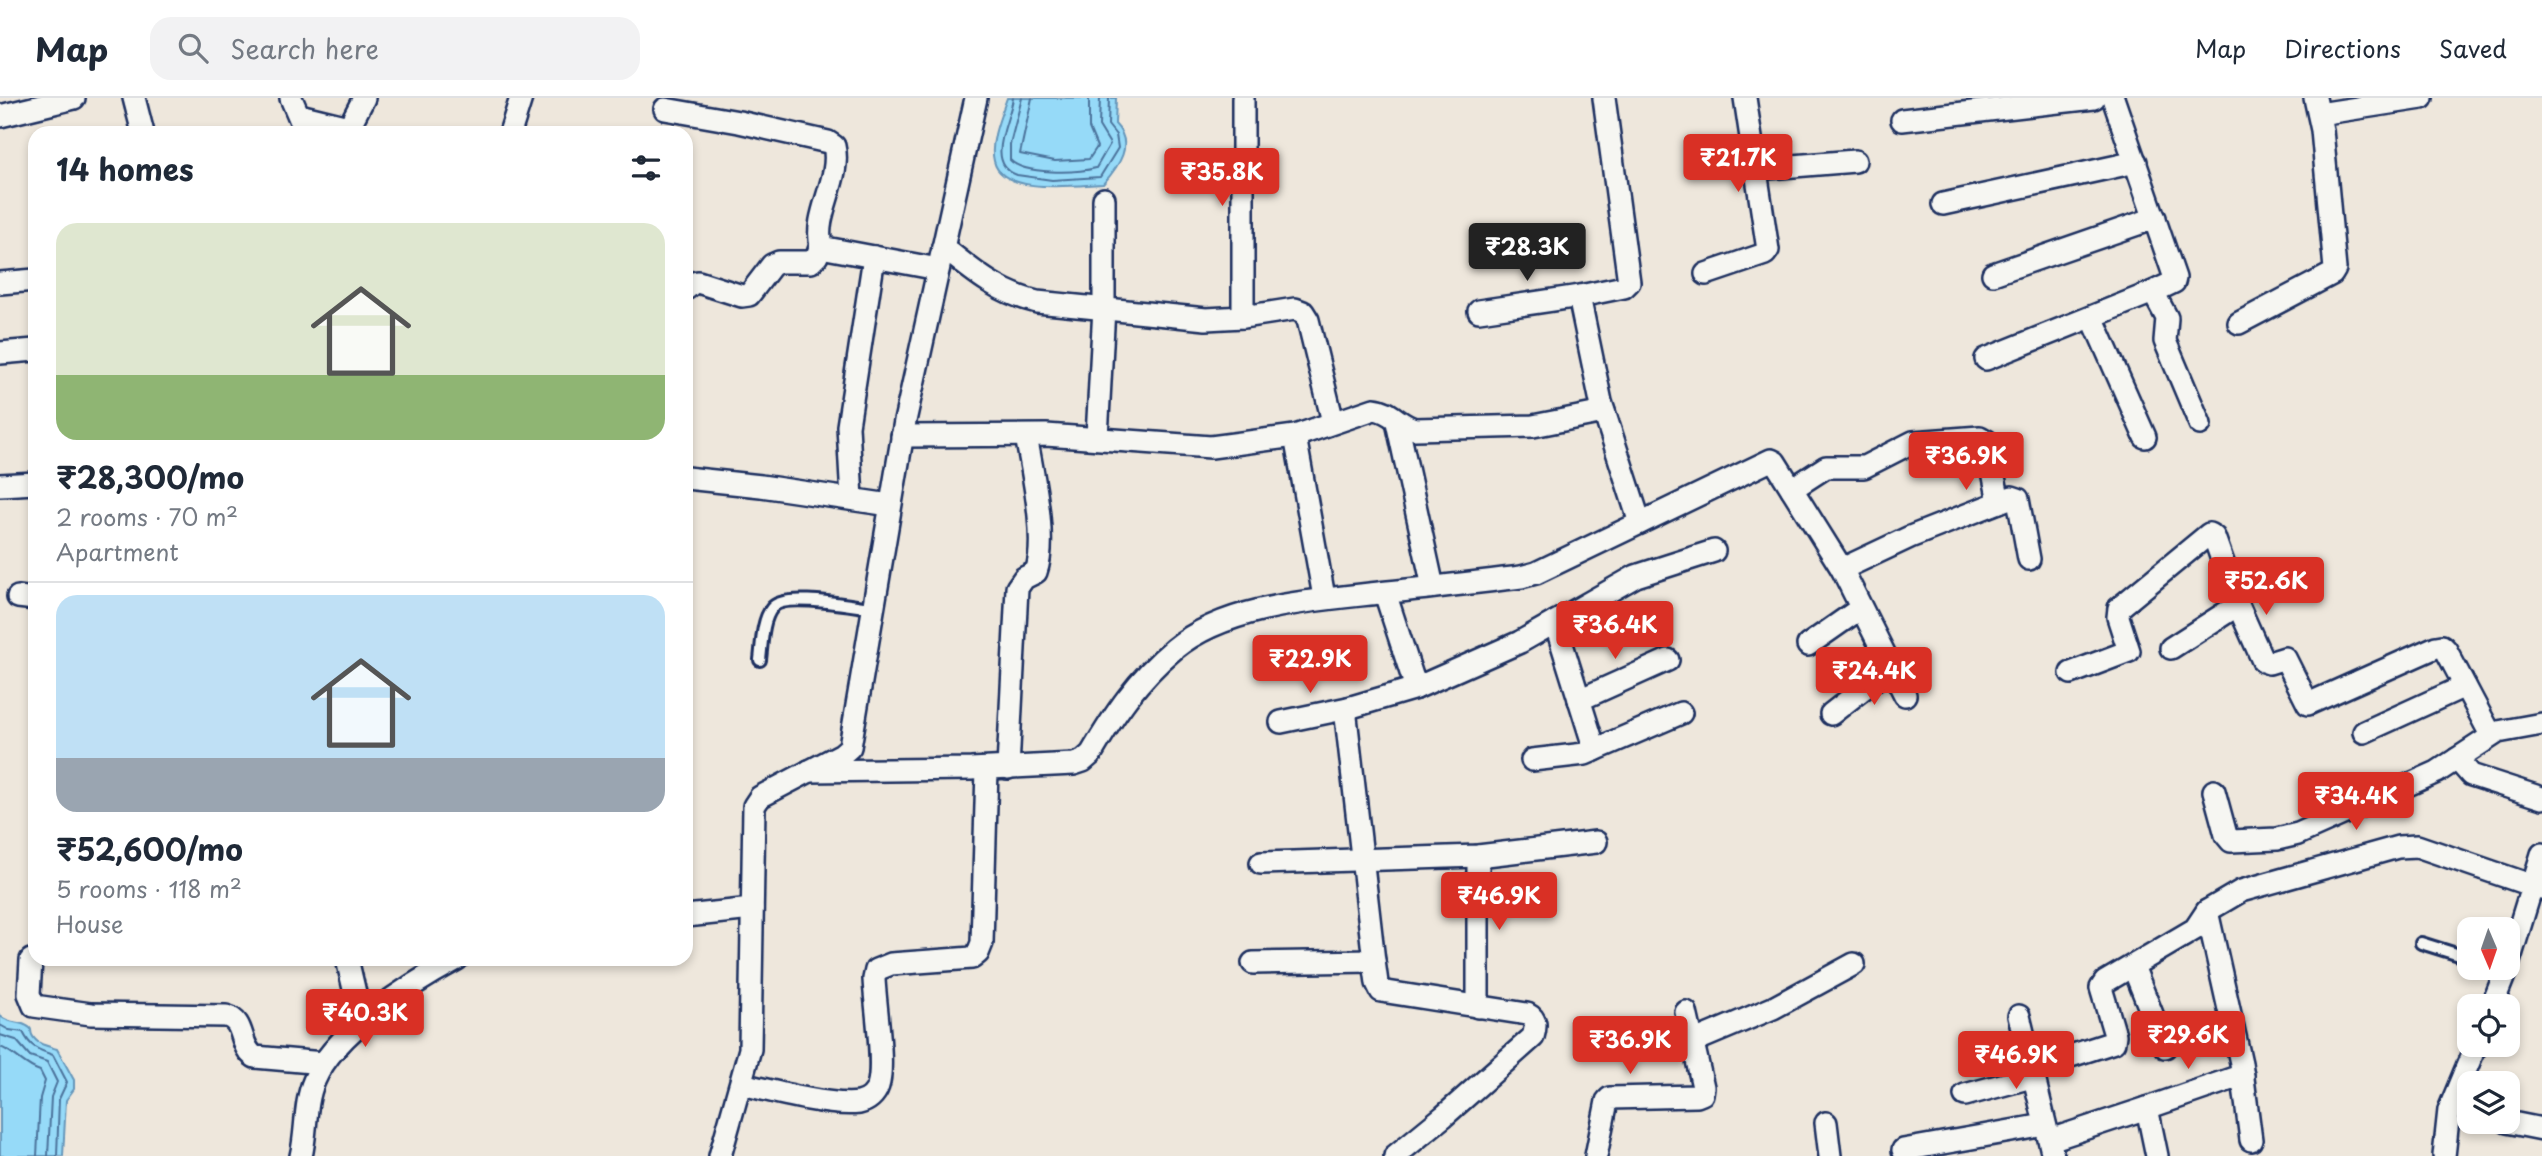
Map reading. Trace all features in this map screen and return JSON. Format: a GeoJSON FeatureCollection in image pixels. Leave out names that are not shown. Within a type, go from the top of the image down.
{"type":"FeatureCollection","features":[{"type":"Feature","properties":{"kind":"street"},"geometry":{"type":"LineString","coordinates":[[0,117],[74,98]]}},
{"type":"Feature","properties":{"kind":"street"},"geometry":{"type":"LineString","coordinates":[[134,98],[142,126]]}},
{"type":"Feature","properties":{"kind":"street"},"geometry":{"type":"LineString","coordinates":[[299,116],[350,125],[364,98]]}},
{"type":"Feature","properties":{"kind":"street"},"geometry":{"type":"LineString","coordinates":[[512,126],[521,98]]}},
{"type":"Feature","properties":{"kind":"street"},"geometry":{"type":"LineString","coordinates":[[720,1156],[750,1049],[754,806],[760,797],[842,754],[850,747],[902,436],[976,98]]}},
{"type":"Feature","properties":{"kind":"street"},"geometry":{"type":"LineString","coordinates":[[1243,98],[1243,317]]}},
{"type":"Feature","properties":{"kind":"street"},"geometry":{"type":"LineString","coordinates":[[1479,311],[1580,296],[1625,287],[1629,282],[1604,98]]}},
{"type":"Feature","properties":{"kind":"street"},"geometry":{"type":"LineString","coordinates":[[1706,274],[1765,254],[1768,250],[1745,98]]}},
{"type":"Feature","properties":{"kind":"street"},"geometry":{"type":"LineString","coordinates":[[1902,120],[2094,98]]}},
{"type":"Feature","properties":{"kind":"street"},"geometry":{"type":"LineString","coordinates":[[1986,359],[2171,285],[2175,278],[2113,98]]}},
{"type":"Feature","properties":{"kind":"street"},"geometry":{"type":"LineString","coordinates":[[2239,323],[2335,270],[2317,106],[2422,98]]}},
{"type":"Feature","properties":{"kind":"street"},"geometry":{"type":"LineString","coordinates":[[665,109],[739,122],[828,142],[834,146],[835,161],[820,231],[821,245],[817,256],[811,262],[779,262],[772,265],[750,295],[741,296],[706,282],[693,283]]}},
{"type":"Feature","properties":{"kind":"street"},"geometry":{"type":"LineString","coordinates":[[1756,169],[1855,161]]}},
{"type":"Feature","properties":{"kind":"street"},"geometry":{"type":"LineString","coordinates":[[1943,204],[2136,162]]}},
{"type":"Feature","properties":{"kind":"street"},"geometry":{"type":"LineString","coordinates":[[1097,438],[1104,308],[1104,199]]}},
{"type":"Feature","properties":{"kind":"street"},"geometry":{"type":"LineString","coordinates":[[1993,274],[2155,218]]}},
{"type":"Feature","properties":{"kind":"street"},"geometry":{"type":"LineString","coordinates":[[821,245],[938,269]]}},
{"type":"Feature","properties":{"kind":"street"},"geometry":{"type":"LineString","coordinates":[[943,247],[984,280],[1020,298],[1037,302],[1206,319],[1243,317],[1295,309],[1303,312],[1308,320],[1333,422]]}},
{"type":"Feature","properties":{"kind":"street"},"geometry":{"type":"LineString","coordinates":[[852,499],[848,426],[874,257]]}},
{"type":"Feature","properties":{"kind":"street"},"geometry":{"type":"LineString","coordinates":[[0,283],[28,281]]}},
{"type":"Feature","properties":{"kind":"street"},"geometry":{"type":"LineString","coordinates":[[2153,292],[2167,318],[2165,341],[2200,424]]}},
{"type":"Feature","properties":{"kind":"street"},"geometry":{"type":"LineString","coordinates":[[1580,296],[1604,412],[1640,523]]}},
{"type":"Feature","properties":{"kind":"street"},"geometry":{"type":"LineString","coordinates":[[2092,317],[2145,437]]}},
{"type":"Feature","properties":{"kind":"street"},"geometry":{"type":"LineString","coordinates":[[0,353],[28,351]]}},
{"type":"Feature","properties":{"kind":"street"},"geometry":{"type":"LineString","coordinates":[[902,436],[1097,438],[1211,447],[1295,436],[1374,409],[1382,409],[1397,422],[1415,429],[1521,427],[1604,412]]}},
{"type":"Feature","properties":{"kind":"street"},"geometry":{"type":"LineString","coordinates":[[1397,422],[1433,587]]}},
{"type":"Feature","properties":{"kind":"street"},"geometry":{"type":"LineString","coordinates":[[742,1084],[800,1097],[845,1103],[860,1103],[870,1098],[875,1093],[880,1071],[873,979],[876,970],[891,964],[972,958],[978,953],[982,943],[997,768],[1017,588],[1019,582],[1035,572],[1040,556],[1037,509],[1026,436]]}},
{"type":"Feature","properties":{"kind":"street"},"geometry":{"type":"LineString","coordinates":[[1295,436],[1324,597]]}},
{"type":"Feature","properties":{"kind":"street"},"geometry":{"type":"LineString","coordinates":[[1792,489],[1826,467],[1864,467],[1913,442],[1980,437],[1987,441],[1999,502]]}},
{"type":"Feature","properties":{"kind":"street"},"geometry":{"type":"LineString","coordinates":[[808,771],[1057,766],[1083,761],[1091,754],[1127,696],[1175,648],[1203,630],[1235,618],[1324,597],[1385,593],[1536,573],[1771,460],[1775,462],[1842,569],[1905,695]]}},
{"type":"Feature","properties":{"kind":"street"},"geometry":{"type":"LineString","coordinates":[[693,479],[890,505]]}},
{"type":"Feature","properties":{"kind":"street"},"geometry":{"type":"LineString","coordinates":[[0,485],[28,483]]}},
{"type":"Feature","properties":{"kind":"street"},"geometry":{"type":"LineString","coordinates":[[1842,569],[1910,537],[2012,496],[2018,499],[2029,558]]}},
{"type":"Feature","properties":{"kind":"street"},"geometry":{"type":"LineString","coordinates":[[2071,673],[2129,651],[2118,617],[2119,608],[2209,534],[2214,537],[2238,605],[2263,661],[2269,663],[2285,658],[2308,704],[2442,646],[2491,735]]}},
{"type":"Feature","properties":{"kind":"street"},"geometry":{"type":"LineString","coordinates":[[1281,722],[1348,708],[1416,688],[1520,642],[1636,576],[1714,551]]}},
{"type":"Feature","properties":{"kind":"street"},"geometry":{"type":"LineString","coordinates":[[1385,593],[1416,688]]}},
{"type":"Feature","properties":{"kind":"street"},"geometry":{"type":"LineString","coordinates":[[2171,648],[2238,605]]}},
{"type":"Feature","properties":{"kind":"street"},"geometry":{"type":"LineString","coordinates":[[1808,645],[1861,608]]}},
{"type":"Feature","properties":{"kind":"street"},"geometry":{"type":"LineString","coordinates":[[1555,622],[1595,750]]}},
{"type":"Feature","properties":{"kind":"street"},"geometry":{"type":"LineString","coordinates":[[1579,700],[1668,660]]}},
{"type":"Feature","properties":{"kind":"street"},"geometry":{"type":"LineString","coordinates":[[1830,714],[1891,667]]}},
{"type":"Feature","properties":{"kind":"street"},"geometry":{"type":"LineString","coordinates":[[2364,732],[2466,686]]}},
{"type":"Feature","properties":{"kind":"street"},"geometry":{"type":"LineString","coordinates":[[1348,708],[1346,717],[1374,961],[1377,983],[1381,990],[1532,1017],[1535,1023],[1533,1037],[1395,1156]]}},
{"type":"Feature","properties":{"kind":"street"},"geometry":{"type":"LineString","coordinates":[[1532,760],[1595,750],[1682,713]]}},
{"type":"Feature","properties":{"kind":"street"},"geometry":{"type":"LineString","coordinates":[[2214,791],[2226,835],[2231,841],[2277,839],[2298,834],[2408,786],[2457,759],[2491,735],[2542,724]]}},
{"type":"Feature","properties":{"kind":"street"},"geometry":{"type":"LineString","coordinates":[[2457,759],[2471,775],[2542,798]]}},
{"type":"Feature","properties":{"kind":"street"},"geometry":{"type":"LineString","coordinates":[[1261,863],[1478,856],[1596,842]]}},
{"type":"Feature","properties":{"kind":"street"},"geometry":{"type":"LineString","coordinates":[[1965,1095],[2114,1042],[2115,1035],[2102,985],[2195,929],[2207,911],[2246,890],[2409,845],[2537,887]]}},
{"type":"Feature","properties":{"kind":"street"},"geometry":{"type":"LineString","coordinates":[[2520,930],[2537,887],[2542,854]]}},
{"type":"Feature","properties":{"kind":"street"},"geometry":{"type":"LineString","coordinates":[[1478,856],[1478,1007]]}},
{"type":"Feature","properties":{"kind":"street"},"geometry":{"type":"LineString","coordinates":[[693,915],[752,909]]}},
{"type":"Feature","properties":{"kind":"street"},"geometry":{"type":"LineString","coordinates":[[2207,911],[2243,1075],[2250,1140]]}},
{"type":"Feature","properties":{"kind":"street"},"geometry":{"type":"LineString","coordinates":[[1253,963],[1374,961]]}},
{"type":"Feature","properties":{"kind":"street"},"geometry":{"type":"LineString","coordinates":[[1692,1042],[1773,1008],[1854,964]]}},
{"type":"Feature","properties":{"kind":"street"},"geometry":{"type":"LineString","coordinates":[[30,966],[29,994],[34,1006],[40,1008],[91,1014],[226,1016],[239,1024],[243,1043],[249,1053],[256,1057],[323,1063]]}},
{"type":"Feature","properties":{"kind":"street"},"geometry":{"type":"LineString","coordinates":[[349,966],[362,1023]]}},
{"type":"Feature","properties":{"kind":"street"},"geometry":{"type":"LineString","coordinates":[[301,1156],[313,1083],[336,1045],[382,1006],[446,966]]}},
{"type":"Feature","properties":{"kind":"street"},"geometry":{"type":"LineString","coordinates":[[2133,966],[2165,1047]]}},
{"type":"Feature","properties":{"kind":"street"},"geometry":{"type":"LineString","coordinates":[[1596,1156],[1607,1101],[1610,1098],[1702,1094],[1703,1087],[1686,1012]]}},
{"type":"Feature","properties":{"kind":"street"},"geometry":{"type":"LineString","coordinates":[[2019,1016],[2049,1140]]}},
{"type":"Feature","properties":{"kind":"street"},"geometry":{"type":"LineString","coordinates":[[1903,1150],[2049,1140],[2243,1075]]}},
{"type":"Feature","properties":{"kind":"street"},"geometry":{"type":"LineString","coordinates":[[2147,1108],[2157,1156]]}},
{"type":"Feature","properties":{"kind":"street"},"geometry":{"type":"LineString","coordinates":[[2444,1156],[2457,1118]]}},
{"type":"Feature","properties":{"kind":"street"},"geometry":{"type":"LineString","coordinates":[[1826,1124],[1830,1156]]}},
{"type":"Feature","properties":{"kind":"street"},"geometry":{"type":"LineString","coordinates":[[2520,1125],[2542,1129]]}},
{"type":"Feature","properties":{"kind":"lane"},"geometry":{"type":"LineString","coordinates":[[760,660],[766,620],[775,604],[794,600],[872,608]]}},
{"type":"Feature","properties":{"kind":"lane"},"geometry":{"type":"LineString","coordinates":[[2421,943],[2457,954]]}},
{"type":"Feature","properties":{"kind":"water"},"geometry":{"type":"Polygon","coordinates":[[[1007,98],[1116,98],[1115,124],[1124,139],[1119,162],[1103,184],[1042,186],[1011,180],[1000,172],[993,154],[996,129],[1007,98]]]}},
{"type":"Feature","properties":{"kind":"water"},"geometry":{"type":"Polygon","coordinates":[[[0,1016],[29,1027],[37,1041],[57,1049],[74,1080],[74,1089],[66,1100],[63,1156],[0,1156],[0,1016]]]}}]}
